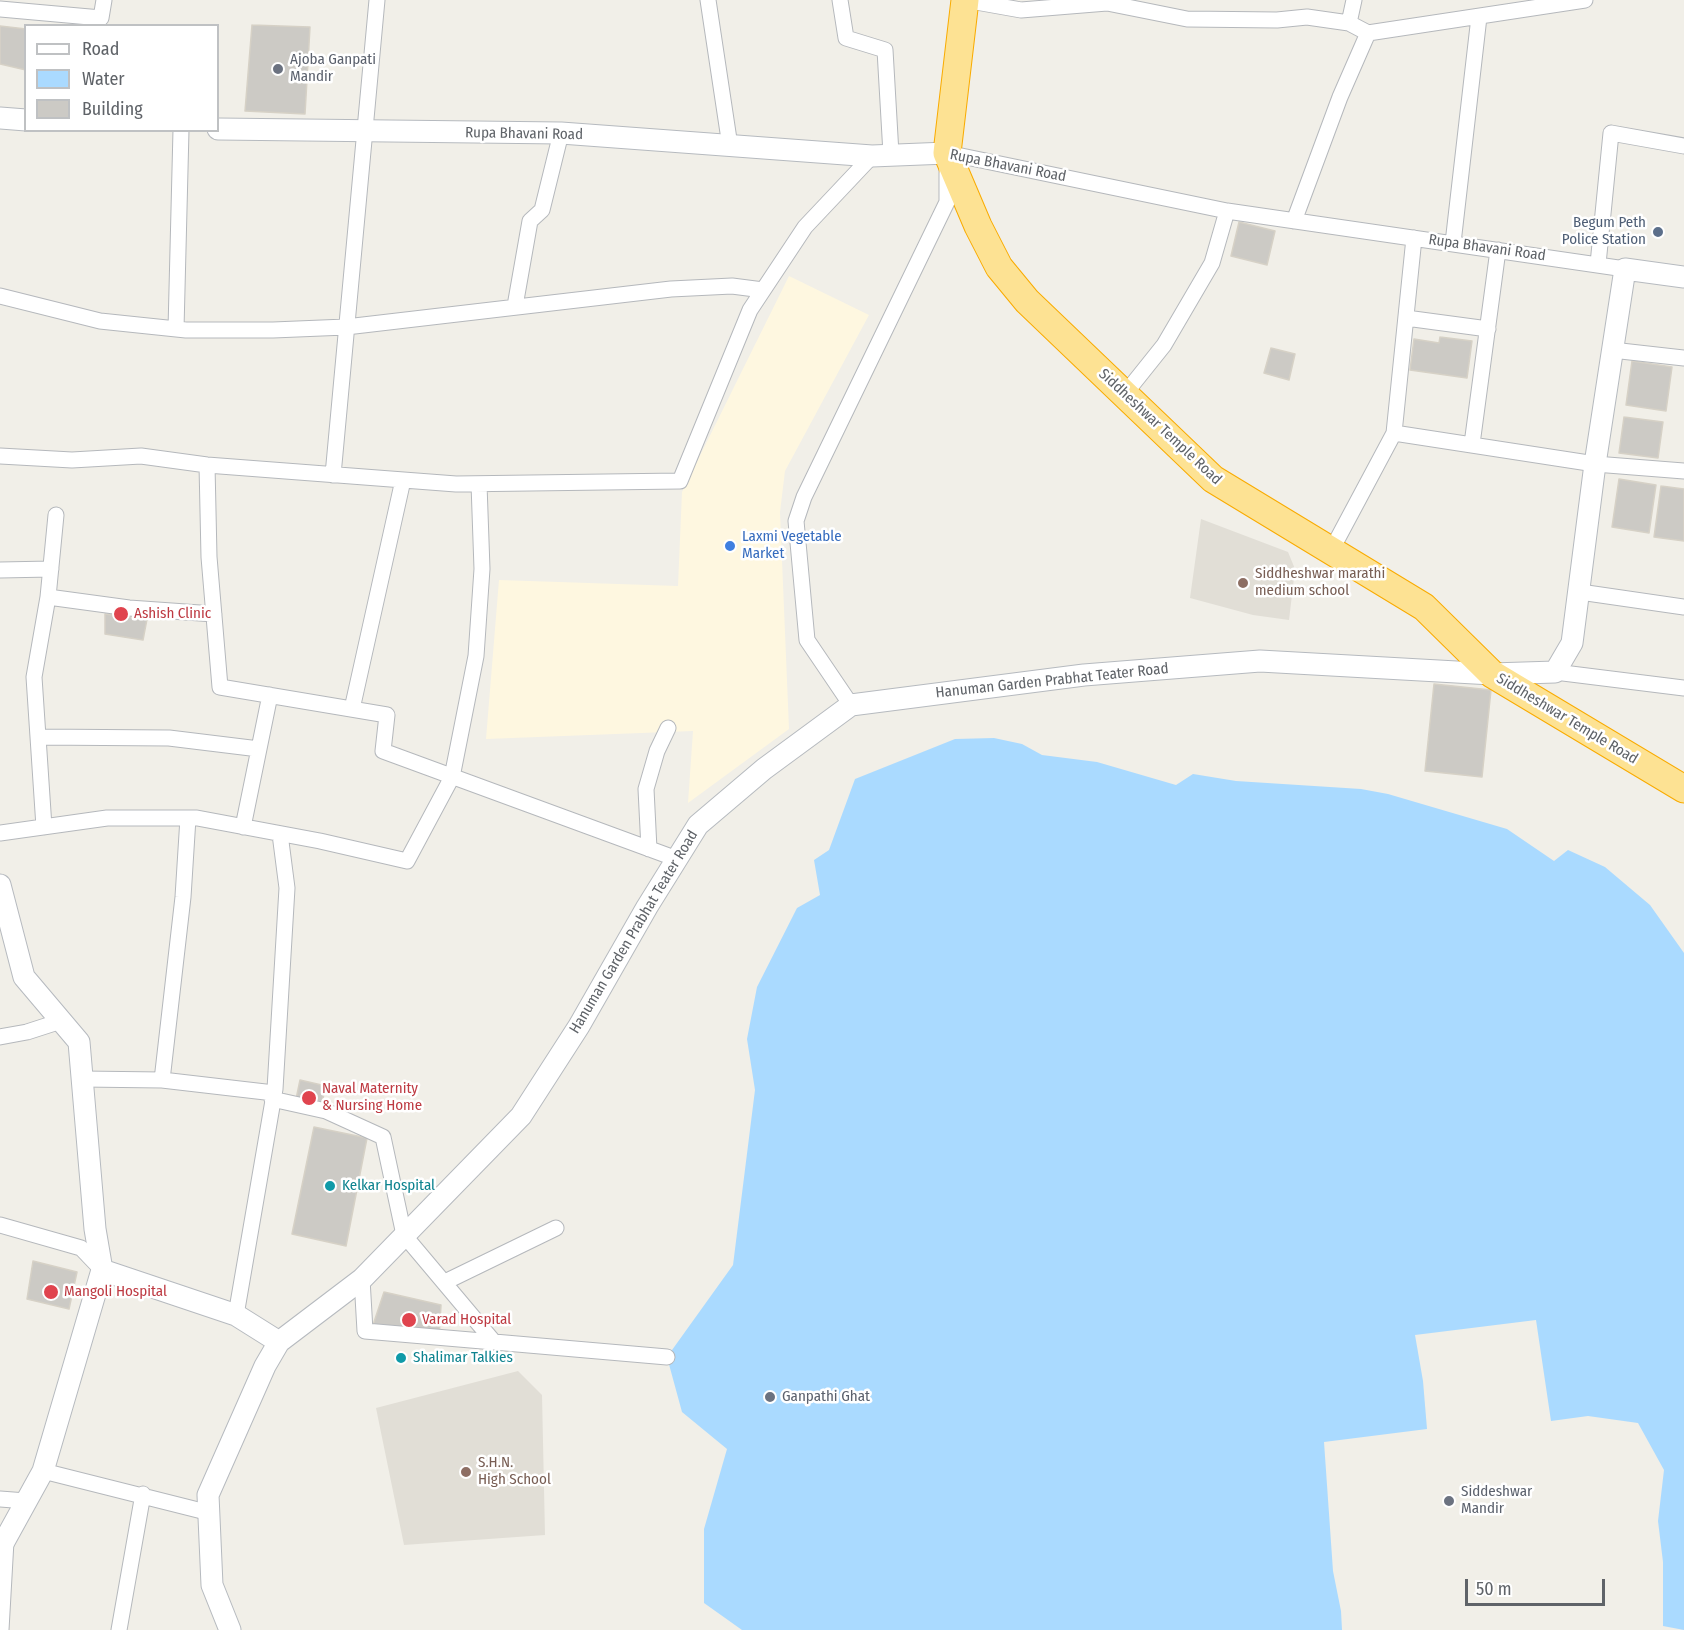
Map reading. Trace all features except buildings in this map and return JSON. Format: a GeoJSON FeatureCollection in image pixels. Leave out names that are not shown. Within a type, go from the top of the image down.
{"type":"FeatureCollection","features":[{"type":"Feature","properties":{"kind":"highway"},"geometry":{"type":"LineString","coordinates":[[947,153],[965,0]]}},
{"type":"Feature","properties":{"kind":"highway","name":"Siddheshwar Temple Road"},"geometry":{"type":"LineString","coordinates":[[947,153],[978,226],[999,267],[1027,301],[1213,479],[1424,607],[1492,674],[1684,789]]}},
{"type":"Feature","properties":{"kind":"street"},"geometry":{"type":"LineString","coordinates":[[0,9],[101,18],[104,0]]}},
{"type":"Feature","properties":{"kind":"street"},"geometry":{"type":"LineString","coordinates":[[333,475],[363,131],[377,0]]}},
{"type":"Feature","properties":{"kind":"street"},"geometry":{"type":"LineString","coordinates":[[708,0],[730,146]]}},
{"type":"Feature","properties":{"kind":"street"},"geometry":{"type":"LineString","coordinates":[[0,456],[72,460],[141,456],[207,465],[479,484],[680,481],[750,310],[806,227],[882,155],[885,50],[846,38],[840,0]]}},
{"type":"Feature","properties":{"kind":"street"},"geometry":{"type":"LineString","coordinates":[[965,0],[1021,10],[1107,3],[1187,19],[1277,20],[1307,17],[1349,22],[1368,33],[1479,17],[1554,2],[1585,0]]}},
{"type":"Feature","properties":{"kind":"street"},"geometry":{"type":"LineString","coordinates":[[1349,22],[1354,0]]}},
{"type":"Feature","properties":{"kind":"street"},"geometry":{"type":"LineString","coordinates":[[1453,243],[1479,17]]}},
{"type":"Feature","properties":{"kind":"street"},"geometry":{"type":"LineString","coordinates":[[1294,221],[1340,97],[1368,33]]}},
{"type":"Feature","properties":{"kind":"street"},"geometry":{"type":"LineString","coordinates":[[0,118],[24,120]]}},
{"type":"Feature","properties":{"kind":"street","name":"Rupa Bhavani Road"},"geometry":{"type":"LineString","coordinates":[[219,129],[561,133],[882,155],[947,153],[1227,211],[1684,277]]}},
{"type":"Feature","properties":{"kind":"street"},"geometry":{"type":"LineString","coordinates":[[176,329],[181,132]]}},
{"type":"Feature","properties":{"kind":"street"},"geometry":{"type":"LineString","coordinates":[[515,306],[530,221],[542,210],[561,133]]}},
{"type":"Feature","properties":{"kind":"street"},"geometry":{"type":"LineString","coordinates":[[1598,264],[1611,133],[1684,146]]}},
{"type":"Feature","properties":{"kind":"street"},"geometry":{"type":"LineString","coordinates":[[851,705],[807,640],[796,521],[804,497],[947,202],[947,153]]}},
{"type":"Feature","properties":{"kind":"street"},"geometry":{"type":"LineString","coordinates":[[1125,395],[1164,345],[1212,263],[1227,211]]}},
{"type":"Feature","properties":{"kind":"street"},"geometry":{"type":"LineString","coordinates":[[1331,551],[1395,433],[1414,238]]}},
{"type":"Feature","properties":{"kind":"street"},"geometry":{"type":"LineString","coordinates":[[1472,444],[1498,250]]}},
{"type":"Feature","properties":{"kind":"street"},"geometry":{"type":"LineString","coordinates":[[1625,269],[1595,464],[1572,643],[1555,672],[1684,688]]}},
{"type":"Feature","properties":{"kind":"street"},"geometry":{"type":"LineString","coordinates":[[0,296],[100,321],[176,329],[346,327],[671,289],[732,286],[763,290]]}},
{"type":"Feature","properties":{"kind":"street"},"geometry":{"type":"LineString","coordinates":[[1406,318],[1488,329]]}},
{"type":"Feature","properties":{"kind":"street"},"geometry":{"type":"LineString","coordinates":[[1612,350],[1684,358]]}},
{"type":"Feature","properties":{"kind":"street"},"geometry":{"type":"LineString","coordinates":[[1395,433],[1595,464],[1684,471]]}},
{"type":"Feature","properties":{"kind":"street"},"geometry":{"type":"LineString","coordinates":[[207,465],[209,557],[220,687],[387,715],[383,751],[677,859]]}},
{"type":"Feature","properties":{"kind":"street"},"geometry":{"type":"LineString","coordinates":[[352,709],[403,480]]}},
{"type":"Feature","properties":{"kind":"street"},"geometry":{"type":"LineString","coordinates":[[0,833],[107,818],[188,818],[280,834],[407,861],[452,777],[476,656],[482,568],[479,484]]}},
{"type":"Feature","properties":{"kind":"street"},"geometry":{"type":"LineString","coordinates":[[44,827],[34,677],[48,597],[56,515]]}},
{"type":"Feature","properties":{"kind":"street"},"geometry":{"type":"LineString","coordinates":[[0,570],[51,569]]}},
{"type":"Feature","properties":{"kind":"street"},"geometry":{"type":"LineString","coordinates":[[1580,592],[1684,607]]}},
{"type":"Feature","properties":{"kind":"street"},"geometry":{"type":"LineString","coordinates":[[48,597],[129,608],[214,614]]}},
{"type":"Feature","properties":{"kind":"street","name":"Hanuman Garden Prabhat Teater Road"},"geometry":{"type":"LineString","coordinates":[[230,1630],[212,1585],[208,1495],[265,1366],[279,1342],[362,1279],[520,1116],[579,1026],[698,825],[764,768],[851,705],[1084,675],[1260,661],[1492,674],[1555,672]]}},
{"type":"Feature","properties":{"kind":"street"},"geometry":{"type":"LineString","coordinates":[[243,827],[270,695]]}},
{"type":"Feature","properties":{"kind":"street"},"geometry":{"type":"LineString","coordinates":[[649,849],[646,789],[657,751],[668,728]]}},
{"type":"Feature","properties":{"kind":"street"},"geometry":{"type":"LineString","coordinates":[[38,737],[169,738],[259,749]]}},
{"type":"Feature","properties":{"kind":"street"},"geometry":{"type":"LineString","coordinates":[[162,1080],[183,897],[188,818]]}},
{"type":"Feature","properties":{"kind":"street"},"geometry":{"type":"LineString","coordinates":[[236,1315],[273,1096],[287,888],[280,834]]}},
{"type":"Feature","properties":{"kind":"street"},"geometry":{"type":"LineString","coordinates":[[0,885],[24,976],[79,1042],[95,1229],[102,1270],[43,1471],[3,1545],[1,1630]]}},
{"type":"Feature","properties":{"kind":"street"},"geometry":{"type":"LineString","coordinates":[[0,1037],[27,1032],[61,1021]]}},
{"type":"Feature","properties":{"kind":"street"},"geometry":{"type":"LineString","coordinates":[[82,1079],[162,1080],[273,1096],[326,1111],[383,1137],[404,1235],[494,1342]]}},
{"type":"Feature","properties":{"kind":"street"},"geometry":{"type":"LineString","coordinates":[[0,1225],[81,1248],[102,1270],[236,1315],[279,1342]]}},
{"type":"Feature","properties":{"kind":"street"},"geometry":{"type":"LineString","coordinates":[[445,1282],[556,1228]]}},
{"type":"Feature","properties":{"kind":"street"},"geometry":{"type":"LineString","coordinates":[[362,1279],[365,1331],[667,1357]]}},
{"type":"Feature","properties":{"kind":"street"},"geometry":{"type":"LineString","coordinates":[[43,1471],[143,1494],[210,1513]]}},
{"type":"Feature","properties":{"kind":"street"},"geometry":{"type":"LineString","coordinates":[[119,1630],[143,1494]]}},
{"type":"Feature","properties":{"kind":"street"},"geometry":{"type":"LineString","coordinates":[[0,1498],[26,1501]]}},
{"type":"Feature","properties":{"kind":"shaded area","name":"Laxmi Vegetable Market"},"geometry":{"type":"Polygon","coordinates":[[[789,276],[869,315],[785,471],[780,512],[789,729],[688,803],[693,731],[486,739],[499,580],[678,586],[682,492],[789,276]]]}},
{"type":"Feature","properties":{"kind":"shaded area","name":"Siddheshwar marathi medium school"},"geometry":{"type":"Polygon","coordinates":[[[1201,519],[1288,552],[1295,569],[1289,620],[1253,615],[1190,598],[1201,519]]]}},
{"type":"Feature","properties":{"kind":"shaded area","name":"S.H.N. High School"},"geometry":{"type":"Polygon","coordinates":[[[518,1371],[542,1395],[545,1535],[404,1545],[376,1408],[518,1371]]]}},
{"type":"Feature","properties":{"kind":"water"},"geometry":{"type":"Polygon","coordinates":[[[994,738],[1022,744],[1042,755],[1097,762],[1176,785],[1193,774],[1236,781],[1361,789],[1388,794],[1507,829],[1554,861],[1568,850],[1605,867],[1650,905],[1684,953],[1684,1630],[1663,1626],[1663,1562],[1658,1521],[1664,1470],[1638,1423],[1588,1416],[1551,1421],[1536,1320],[1415,1335],[1423,1381],[1427,1429],[1324,1442],[1333,1571],[1341,1611],[1342,1630],[742,1630],[704,1603],[704,1529],[727,1449],[682,1412],[667,1357],[733,1265],[755,1090],[747,1039],[757,987],[797,908],[820,895],[814,860],[829,850],[855,779],[955,739],[994,738]]]}},
{"type":"Feature","properties":{"kind":"place","name":"Ajoba Ganpati Mandir"},"geometry":{"type":"Point","coordinates":[278,69]}},
{"type":"Feature","properties":{"kind":"place","name":"Begum Peth Police Station"},"geometry":{"type":"Point","coordinates":[1658,232]}},
{"type":"Feature","properties":{"kind":"place","name":"Laxmi Vegetable Market"},"geometry":{"type":"Point","coordinates":[730,546]}},
{"type":"Feature","properties":{"kind":"place","name":"Siddheshwar marathi medium school"},"geometry":{"type":"Point","coordinates":[1243,583]}},
{"type":"Feature","properties":{"kind":"place","name":"Ashish Clinic"},"geometry":{"type":"Point","coordinates":[121,614]}},
{"type":"Feature","properties":{"kind":"place","name":"Naval Maternity & Nursing Home"},"geometry":{"type":"Point","coordinates":[309,1098]}},
{"type":"Feature","properties":{"kind":"place","name":"Kelkar Hospital"},"geometry":{"type":"Point","coordinates":[330,1186]}},
{"type":"Feature","properties":{"kind":"place","name":"Mangoli Hospital"},"geometry":{"type":"Point","coordinates":[51,1292]}},
{"type":"Feature","properties":{"kind":"place","name":"Varad Hospital"},"geometry":{"type":"Point","coordinates":[409,1320]}},
{"type":"Feature","properties":{"kind":"place","name":"Shalimar Talkies"},"geometry":{"type":"Point","coordinates":[401,1358]}},
{"type":"Feature","properties":{"kind":"place","name":"Ganpathi Ghat"},"geometry":{"type":"Point","coordinates":[770,1397]}},
{"type":"Feature","properties":{"kind":"place","name":"S.H.N. High School"},"geometry":{"type":"Point","coordinates":[466,1472]}},
{"type":"Feature","properties":{"kind":"place","name":"Siddeshwar Mandir"},"geometry":{"type":"Point","coordinates":[1449,1501]}}]}
